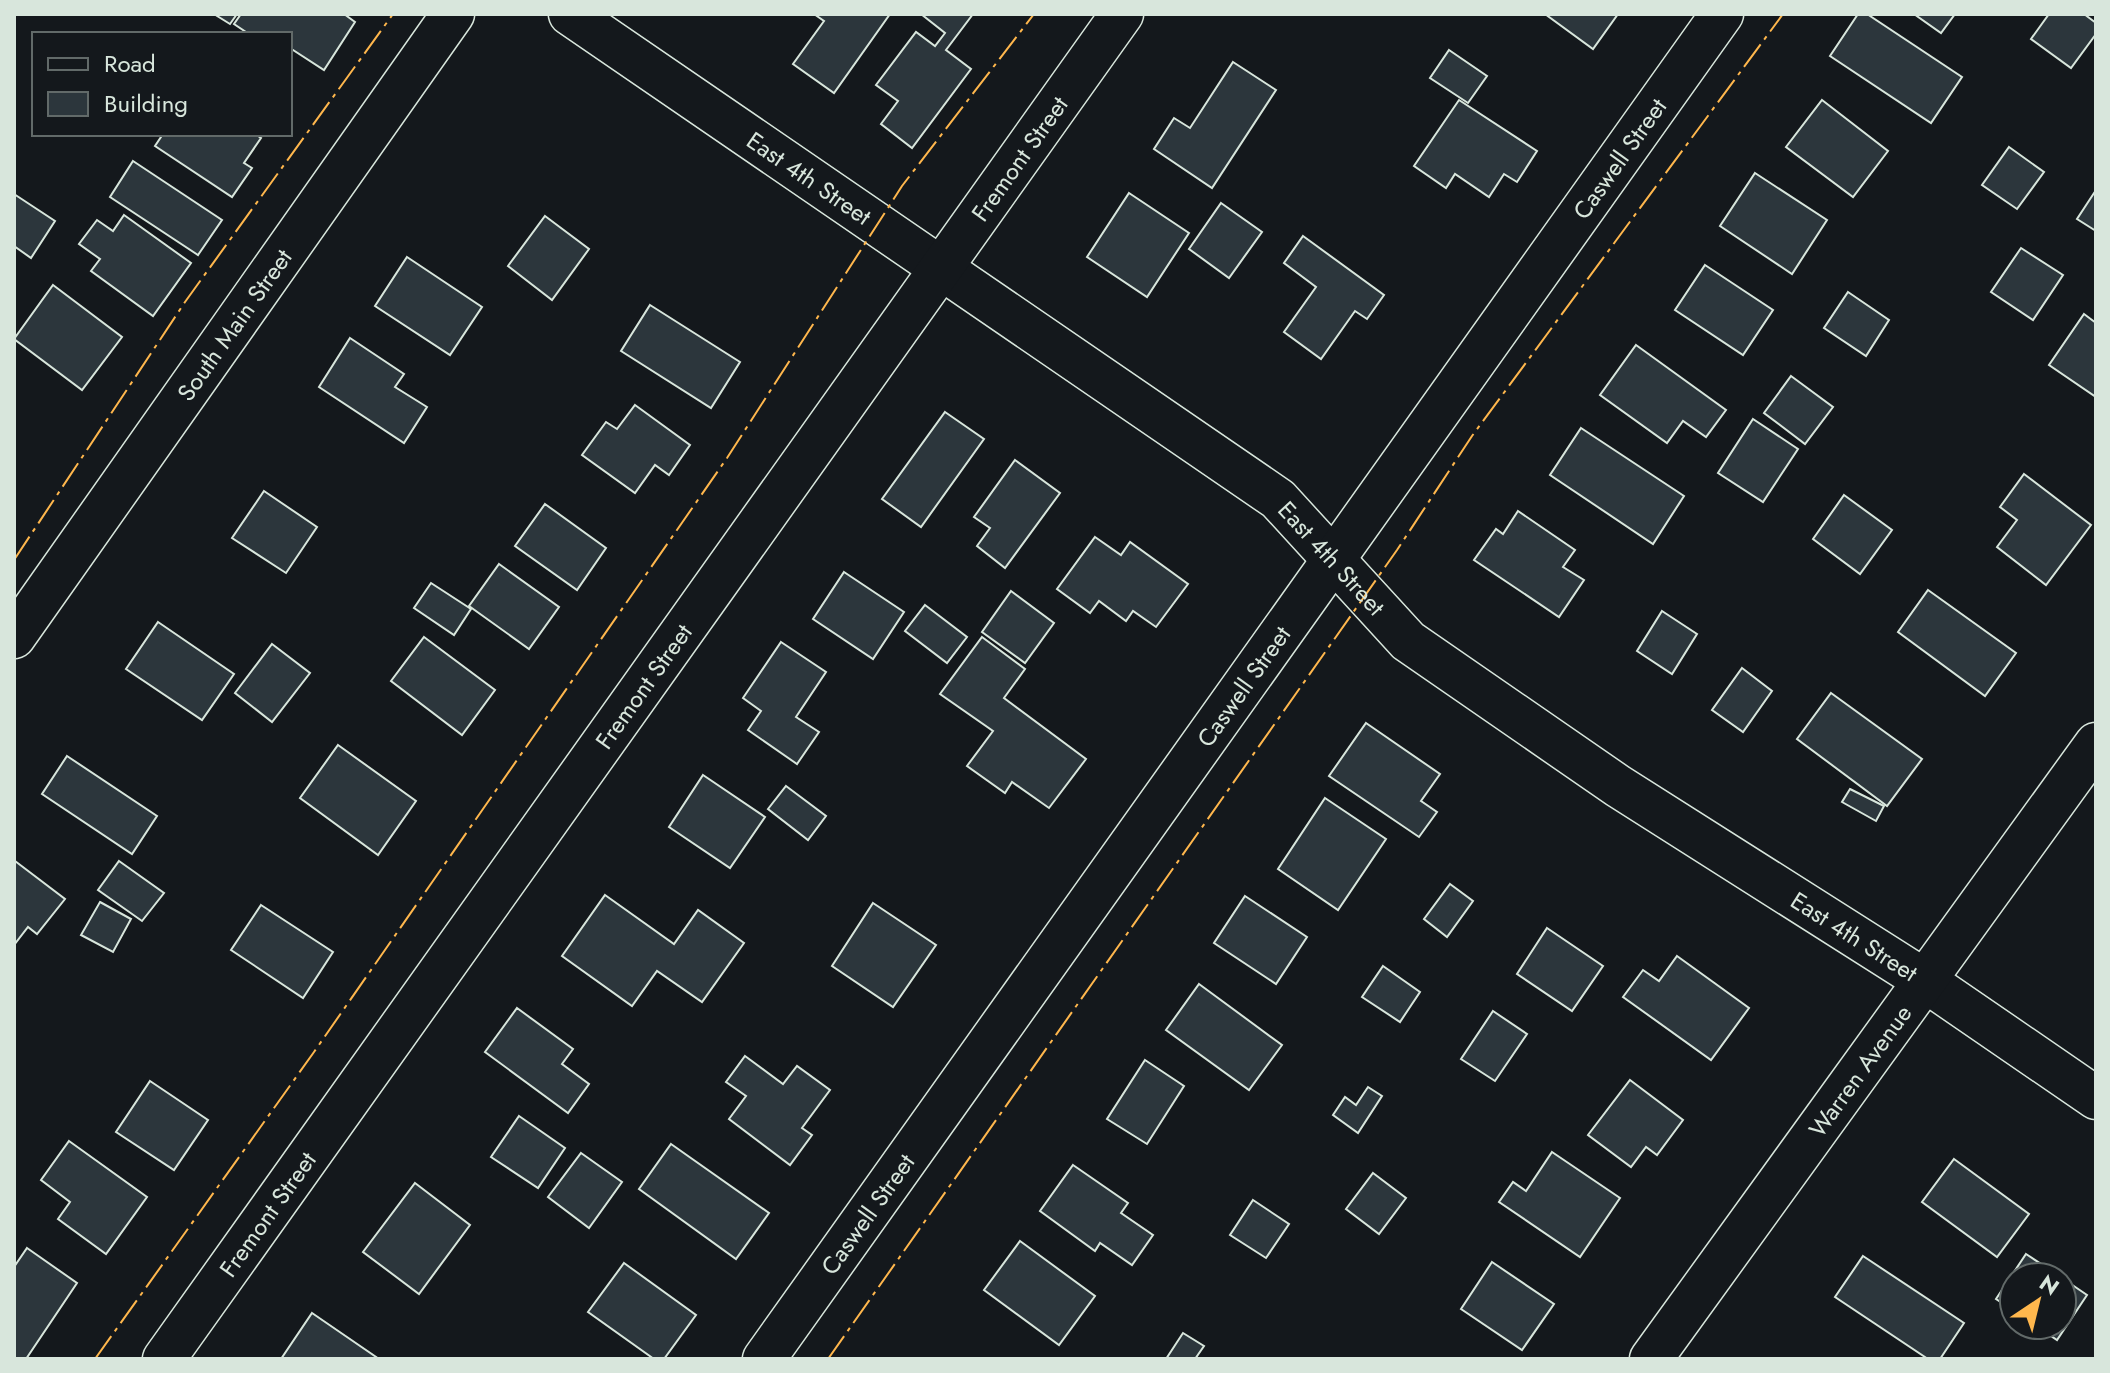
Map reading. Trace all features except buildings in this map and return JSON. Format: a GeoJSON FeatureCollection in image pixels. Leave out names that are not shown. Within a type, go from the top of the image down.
{"type":"FeatureCollection","features":[{"type":"Feature","properties":{"kind":"street","name":"South Main Street"},"geometry":{"type":"LineString","coordinates":[[14,637],[453,14]]}},
{"type":"Feature","properties":{"kind":"street","name":"East 4th Street"},"geometry":{"type":"LineString","coordinates":[[570,14],[1278,499],[1408,641],[1618,786],[1927,982],[2096,1098]]}},
{"type":"Feature","properties":{"kind":"street","name":"Fremont Street"},"geometry":{"type":"LineString","coordinates":[[164,1359],[1122,14]]}},
{"type":"Feature","properties":{"kind":"street","name":"Caswell Street"},"geometry":{"type":"LineString","coordinates":[[764,1359],[1722,14]]}},
{"type":"Feature","properties":{"kind":"street","name":"Warren Avenue"},"geometry":{"type":"LineString","coordinates":[[1651,1359],[1927,982],[2096,744]]}},
{"type":"Feature","properties":{"kind":"power"},"geometry":{"type":"LineString","coordinates":[[14,560],[185,302],[393,14]]}},
{"type":"Feature","properties":{"kind":"power"},"geometry":{"type":"LineString","coordinates":[[95,1359],[314,1052],[727,458],[902,186],[1034,14]]}},
{"type":"Feature","properties":{"kind":"power"},"geometry":{"type":"LineString","coordinates":[[828,1359],[1397,550],[1472,436],[1783,14]]}}]}
